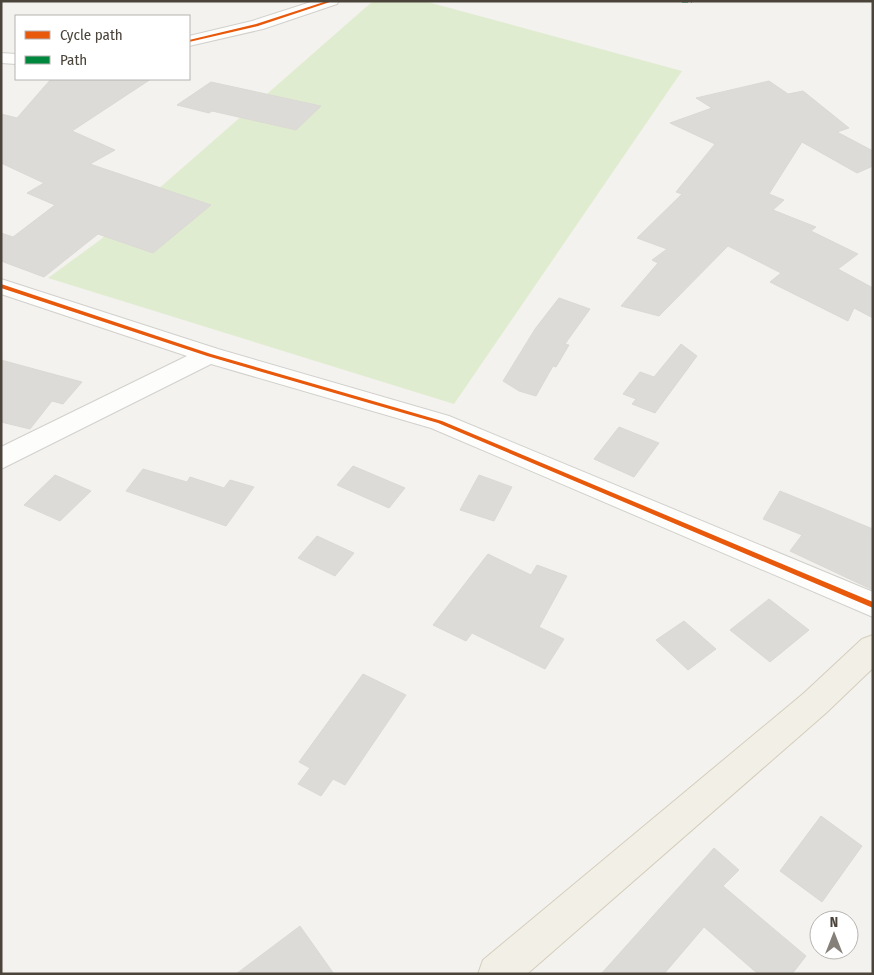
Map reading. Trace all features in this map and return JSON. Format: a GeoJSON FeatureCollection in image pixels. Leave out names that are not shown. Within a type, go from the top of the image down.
{"type":"FeatureCollection","features":[{"type":"Feature","properties":{"kind":"main road"},"geometry":{"type":"LineString","coordinates":[[497,974],[815,703],[873,648]]}},
{"type":"Feature","properties":{"kind":"street"},"geometry":{"type":"LineString","coordinates":[[190,41],[258,25],[331,1]]}},
{"type":"Feature","properties":{"kind":"street"},"geometry":{"type":"LineString","coordinates":[[1,58],[15,58]]}},
{"type":"Feature","properties":{"kind":"street"},"geometry":{"type":"LineString","coordinates":[[1,286],[209,355],[440,422],[873,605]]}},
{"type":"Feature","properties":{"kind":"street"},"geometry":{"type":"LineString","coordinates":[[1,459],[209,355]]}},
{"type":"Feature","properties":{"kind":"green space"},"geometry":{"type":"Polygon","coordinates":[[[373,1],[424,1],[682,71],[454,404],[48,278],[100,240],[373,1]]]}},
{"type":"Feature","properties":{"kind":"building"},"geometry":{"type":"Polygon","coordinates":[[[50,80],[149,80],[72,131],[115,150],[90,164],[211,205],[153,253],[98,234],[44,277],[1,261],[1,233],[13,237],[55,205],[27,193],[44,183],[1,163],[1,114],[17,118],[50,80]]]}},
{"type":"Feature","properties":{"kind":"building"},"geometry":{"type":"Polygon","coordinates":[[[769,81],[788,94],[803,91],[849,128],[837,132],[873,151],[873,166],[857,173],[802,142],[769,194],[784,200],[773,210],[816,227],[811,231],[858,254],[838,269],[873,288],[873,318],[854,308],[848,321],[770,282],[781,273],[728,246],[659,316],[621,306],[658,263],[652,260],[667,249],[637,238],[682,194],[676,192],[715,144],[670,123],[712,108],[696,98],[769,81]]]}},
{"type":"Feature","properties":{"kind":"building"},"geometry":{"type":"Polygon","coordinates":[[[211,82],[321,106],[296,130],[177,105],[211,82]]]}},
{"type":"Feature","properties":{"kind":"building"},"geometry":{"type":"Polygon","coordinates":[[[559,298],[590,309],[565,344],[569,345],[556,367],[553,366],[536,396],[519,391],[503,381],[535,329],[559,298]]]}},
{"type":"Feature","properties":{"kind":"building"},"geometry":{"type":"Polygon","coordinates":[[[681,344],[697,356],[655,413],[632,404],[636,399],[623,394],[640,372],[654,377],[681,344]]]}},
{"type":"Feature","properties":{"kind":"building"},"geometry":{"type":"Polygon","coordinates":[[[1,360],[82,382],[63,404],[52,401],[30,429],[1,422],[1,360]]]}},
{"type":"Feature","properties":{"kind":"building"},"geometry":{"type":"Polygon","coordinates":[[[619,427],[659,443],[634,477],[594,459],[619,427]]]}},
{"type":"Feature","properties":{"kind":"building"},"geometry":{"type":"Polygon","coordinates":[[[353,466],[405,488],[389,508],[337,485],[353,466]]]}},
{"type":"Feature","properties":{"kind":"building"},"geometry":{"type":"Polygon","coordinates":[[[143,469],[187,482],[190,477],[224,488],[230,480],[254,487],[226,526],[126,491],[143,469]]]}},
{"type":"Feature","properties":{"kind":"building"},"geometry":{"type":"Polygon","coordinates":[[[55,475],[91,491],[60,521],[24,505],[55,475]]]}},
{"type":"Feature","properties":{"kind":"building"},"geometry":{"type":"Polygon","coordinates":[[[479,475],[512,487],[494,521],[460,510],[479,475]]]}},
{"type":"Feature","properties":{"kind":"building"},"geometry":{"type":"Polygon","coordinates":[[[780,491],[873,529],[873,590],[790,551],[802,535],[763,519],[780,491]]]}},
{"type":"Feature","properties":{"kind":"building"},"geometry":{"type":"Polygon","coordinates":[[[317,536],[354,553],[335,576],[298,558],[317,536]]]}},
{"type":"Feature","properties":{"kind":"building"},"geometry":{"type":"Polygon","coordinates":[[[488,554],[531,575],[537,565],[567,576],[539,627],[564,639],[545,669],[472,633],[466,641],[433,625],[488,554]]]}},
{"type":"Feature","properties":{"kind":"building"},"geometry":{"type":"Polygon","coordinates":[[[769,599],[809,630],[770,662],[730,630],[769,599]]]}},
{"type":"Feature","properties":{"kind":"building"},"geometry":{"type":"Polygon","coordinates":[[[684,621],[716,649],[688,670],[656,640],[684,621]]]}},
{"type":"Feature","properties":{"kind":"building"},"geometry":{"type":"Polygon","coordinates":[[[363,674],[406,695],[345,785],[333,779],[321,796],[298,784],[310,768],[299,762],[363,674]]]}},
{"type":"Feature","properties":{"kind":"building"},"geometry":{"type":"Polygon","coordinates":[[[821,816],[862,846],[822,902],[780,871],[821,816]]]}},
{"type":"Feature","properties":{"kind":"building"},"geometry":{"type":"Polygon","coordinates":[[[714,848],[739,870],[723,886],[806,956],[792,974],[758,974],[704,927],[664,974],[601,974],[714,848]]]}},
{"type":"Feature","properties":{"kind":"building"},"geometry":{"type":"Polygon","coordinates":[[[300,926],[334,974],[236,974],[300,926]]]}},
{"type":"Feature","properties":{"kind":"marked path"},"geometry":{"type":"LineString","coordinates":[[682,1],[692,1]]}},
{"type":"Feature","properties":{"kind":"cycle path"},"geometry":{"type":"LineString","coordinates":[[190,41],[257,25],[331,1]]}},
{"type":"Feature","properties":{"kind":"cycle path"},"geometry":{"type":"LineString","coordinates":[[1,286],[209,355],[440,422],[873,605]]}}]}
